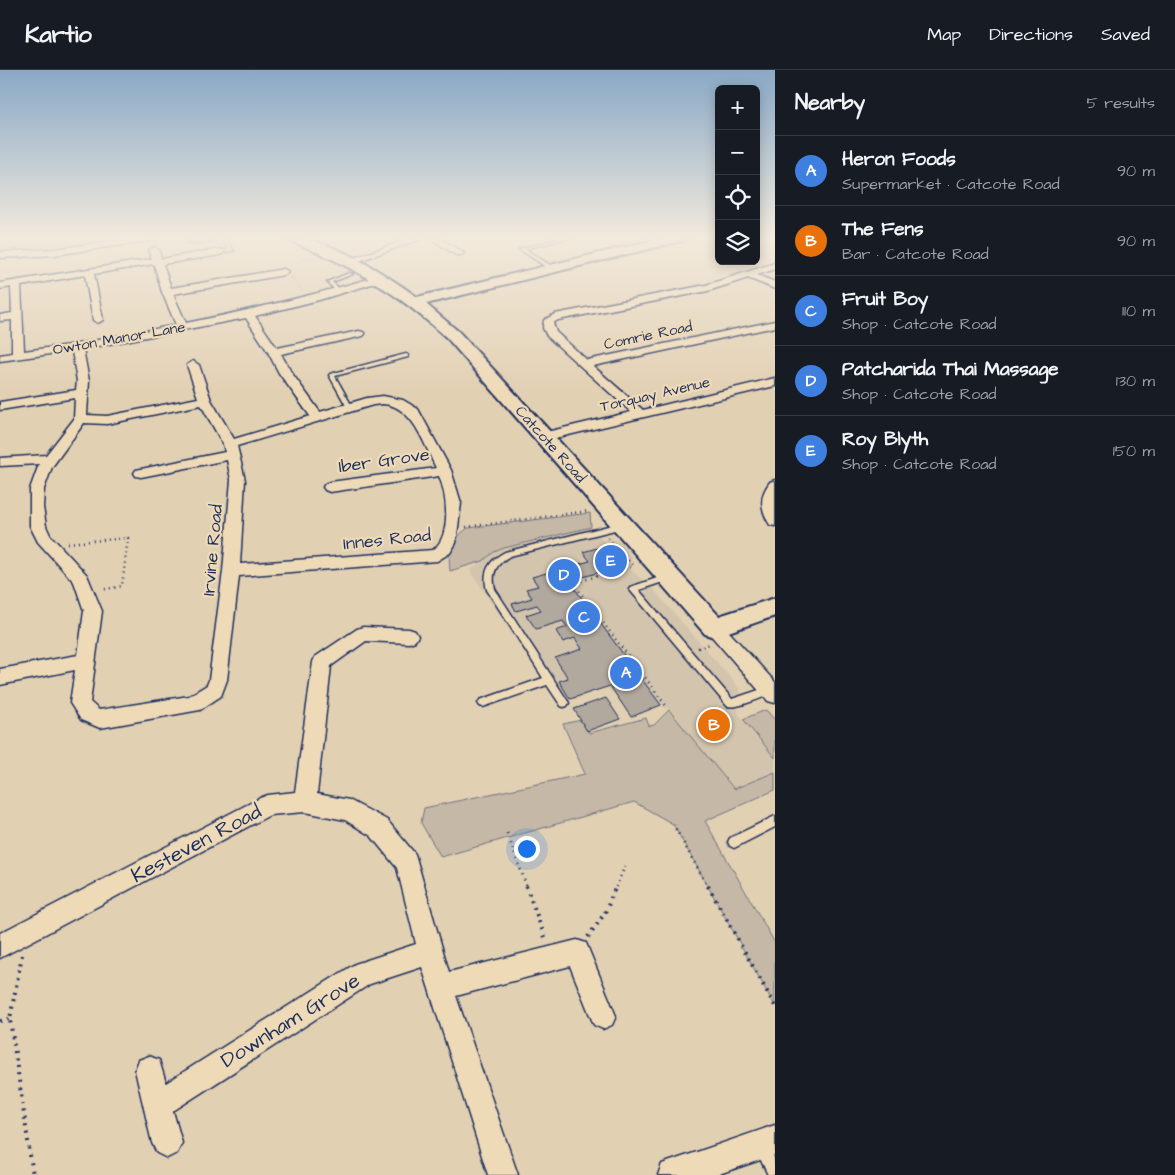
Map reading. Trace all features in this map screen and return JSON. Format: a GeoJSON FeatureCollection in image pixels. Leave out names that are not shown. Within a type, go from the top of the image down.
{"type":"FeatureCollection","features":[{"type":"Feature","properties":{"kind":"street"},"geometry":{"type":"LineString","coordinates":[[16,289],[18,356]]}},
{"type":"Feature","properties":{"kind":"street"},"geometry":{"type":"LineString","coordinates":[[92,289],[98,320]]}},
{"type":"Feature","properties":{"kind":"street"},"geometry":{"type":"LineString","coordinates":[[166,289],[182,327]]}},
{"type":"Feature","properties":{"kind":"street"},"geometry":{"type":"LineString","coordinates":[[167,292],[185,289]]}},
{"type":"Feature","properties":{"kind":"street","name":"Owton Manor Lane"},"geometry":{"type":"LineString","coordinates":[[0,358],[249,314],[309,300],[346,289]]}},
{"type":"Feature","properties":{"kind":"street","name":"Catcote Road"},"geometry":{"type":"LineString","coordinates":[[397,289],[416,302],[453,335],[624,525],[662,580],[714,627],[773,692]]}},
{"type":"Feature","properties":{"kind":"street"},"geometry":{"type":"LineString","coordinates":[[416,302],[469,289]]}},
{"type":"Feature","properties":{"kind":"street"},"geometry":{"type":"LineString","coordinates":[[640,414],[551,334],[548,322],[555,317],[705,289]]}},
{"type":"Feature","properties":{"kind":"street"},"geometry":{"type":"LineString","coordinates":[[249,314],[274,352],[285,373],[317,417]]}},
{"type":"Feature","properties":{"kind":"street"},"geometry":{"type":"LineString","coordinates":[[0,318],[17,316]]}},
{"type":"Feature","properties":{"kind":"street","name":"Comrie Road"},"geometry":{"type":"LineString","coordinates":[[585,364],[775,324]]}},
{"type":"Feature","properties":{"kind":"street"},"geometry":{"type":"LineString","coordinates":[[274,352],[359,334]]}},
{"type":"Feature","properties":{"kind":"street"},"geometry":{"type":"LineString","coordinates":[[0,677],[84,661],[93,611],[81,579],[49,545],[38,526],[36,507],[37,489],[45,466],[80,419],[83,381],[76,346]]}},
{"type":"Feature","properties":{"kind":"street","name":"Irvine Road"},"geometry":{"type":"LineString","coordinates":[[84,661],[80,703],[90,717],[100,719],[193,704],[205,698],[214,690],[218,680],[231,571],[238,480],[231,449],[205,400],[193,365]]}},
{"type":"Feature","properties":{"kind":"street","name":"Torquay Avenue"},"geometry":{"type":"LineString","coordinates":[[543,437],[775,382]]}},
{"type":"Feature","properties":{"kind":"street"},"geometry":{"type":"LineString","coordinates":[[0,406],[82,393]]}},
{"type":"Feature","properties":{"kind":"street"},"geometry":{"type":"LineString","coordinates":[[80,419],[107,420],[205,400]]}},
{"type":"Feature","properties":{"kind":"street","name":"Innes Road"},"geometry":{"type":"LineString","coordinates":[[141,472],[231,449],[317,417],[380,400],[390,400],[406,405],[413,412],[449,482],[454,502],[451,535],[445,550],[436,555],[231,571]]}},
{"type":"Feature","properties":{"kind":"street"},"geometry":{"type":"LineString","coordinates":[[0,462],[51,459]]}},
{"type":"Feature","properties":{"kind":"street","name":"Iber Grove"},"geometry":{"type":"LineString","coordinates":[[330,487],[443,471]]}},
{"type":"Feature","properties":{"kind":"street"},"geometry":{"type":"LineString","coordinates":[[775,485],[772,488],[768,507],[775,521]]}},
{"type":"Feature","properties":{"kind":"street"},"geometry":{"type":"LineString","coordinates":[[714,627],[775,607]]}},
{"type":"Feature","properties":{"kind":"street"},"geometry":{"type":"LineString","coordinates":[[305,802],[322,662],[363,634],[410,636]]}},
{"type":"Feature","properties":{"kind":"street","name":"Kesteven Road"},"geometry":{"type":"LineString","coordinates":[[10,941],[268,805],[305,802],[349,810],[380,828],[406,862],[440,987],[503,1175]]}},
{"type":"Feature","properties":{"kind":"street","name":"Downham Grove"},"geometry":{"type":"LineString","coordinates":[[157,1105],[364,973],[431,952]]}},
{"type":"Feature","properties":{"kind":"street"},"geometry":{"type":"LineString","coordinates":[[440,987],[577,952],[603,1016]]}},
{"type":"Feature","properties":{"kind":"street"},"geometry":{"type":"LineString","coordinates":[[149,1070],[167,1143]]}},
{"type":"Feature","properties":{"kind":"street"},"geometry":{"type":"LineString","coordinates":[[673,1175],[768,1143]]}},
{"type":"Feature","properties":{"kind":"lane"},"geometry":{"type":"LineString","coordinates":[[350,408],[332,375],[406,356]]}},
{"type":"Feature","properties":{"kind":"lane"},"geometry":{"type":"LineString","coordinates":[[564,702],[491,590],[488,582],[490,569],[498,559],[508,554],[624,525]]}},
{"type":"Feature","properties":{"kind":"lane"},"geometry":{"type":"LineString","coordinates":[[662,580],[633,589],[730,703],[773,692]]}},
{"type":"Feature","properties":{"kind":"lane"},"geometry":{"type":"LineString","coordinates":[[483,703],[550,680]]}},
{"type":"Feature","properties":{"kind":"lane"},"geometry":{"type":"LineString","coordinates":[[734,842],[775,821]]}},
{"type":"Feature","properties":{"kind":"lane"},"geometry":{"type":"LineString","coordinates":[[768,1143],[775,1173]]}},
{"type":"Feature","properties":{"kind":"path"},"geometry":{"type":"LineString","coordinates":[[299,289],[309,300]]}},
{"type":"Feature","properties":{"kind":"path"},"geometry":{"type":"LineString","coordinates":[[466,527],[594,510]]}},
{"type":"Feature","properties":{"kind":"path"},"geometry":{"type":"LineString","coordinates":[[601,531],[634,566],[573,583],[667,707]]}},
{"type":"Feature","properties":{"kind":"path"},"geometry":{"type":"LineString","coordinates":[[49,545],[128,538],[122,586],[87,592]]}},
{"type":"Feature","properties":{"kind":"path"},"geometry":{"type":"LineString","coordinates":[[673,824],[775,1006]]}},
{"type":"Feature","properties":{"kind":"path"},"geometry":{"type":"LineString","coordinates":[[508,833],[552,959]]}},
{"type":"Feature","properties":{"kind":"path"},"geometry":{"type":"LineString","coordinates":[[577,952],[605,913],[625,866]]}},
{"type":"Feature","properties":{"kind":"path"},"geometry":{"type":"LineString","coordinates":[[10,941],[22,955],[10,1019],[33,1175]]}},
{"type":"Feature","properties":{"kind":"path"},"geometry":{"type":"LineString","coordinates":[[0,1021],[10,1019]]}},
{"type":"Feature","properties":{"kind":"shaded area"},"geometry":{"type":"Polygon","coordinates":[[[590,513],[591,527],[504,548],[494,552],[483,561],[450,571],[449,557],[452,546],[457,537],[468,528],[590,513]]]}},
{"type":"Feature","properties":{"kind":"shaded area"},"geometry":{"type":"Polygon","coordinates":[[[591,527],[625,565],[654,590],[740,689],[738,713],[775,759],[775,772],[734,789],[669,710],[661,705],[631,717],[610,686],[559,705],[470,570],[494,552],[504,548],[591,527]]]}},
{"type":"Feature","properties":{"kind":"shaded area"},"geometry":{"type":"Polygon","coordinates":[[[669,710],[734,789],[775,772],[775,790],[705,821],[775,943],[775,1006],[673,824],[634,802],[441,857],[421,823],[424,808],[585,774],[563,724],[581,720],[589,733],[646,718],[649,726],[654,725],[669,710]]]}},
{"type":"Feature","properties":{"kind":"shaded area"},"geometry":{"type":"Polygon","coordinates":[[[766,710],[775,720],[775,758],[743,719],[766,710]]]}},
{"type":"Feature","properties":{"kind":"building"},"geometry":{"type":"Polygon","coordinates":[[[597,548],[604,556],[615,553],[625,565],[569,581],[661,705],[631,717],[610,686],[570,699],[559,681],[568,678],[555,658],[582,649],[575,638],[563,642],[556,631],[567,627],[563,621],[536,629],[526,615],[541,610],[537,605],[516,611],[512,604],[532,598],[526,589],[538,586],[532,577],[590,561],[583,552],[597,548]]]}},
{"type":"Feature","properties":{"kind":"building"},"geometry":{"type":"Polygon","coordinates":[[[606,698],[620,719],[587,731],[574,709],[606,698]]]}},
{"type":"Feature","properties":{"kind":"place","name":"Roy Blyth"},"geometry":{"type":"Point","coordinates":[611,561]}},
{"type":"Feature","properties":{"kind":"place","name":"Patcharida Thai Massage"},"geometry":{"type":"Point","coordinates":[564,575]}},
{"type":"Feature","properties":{"kind":"place","name":"Fruit Boy"},"geometry":{"type":"Point","coordinates":[584,617]}},
{"type":"Feature","properties":{"kind":"place","name":"Heron Foods"},"geometry":{"type":"Point","coordinates":[626,673]}},
{"type":"Feature","properties":{"kind":"place","name":"The Fens"},"geometry":{"type":"Point","coordinates":[714,725]}}]}
